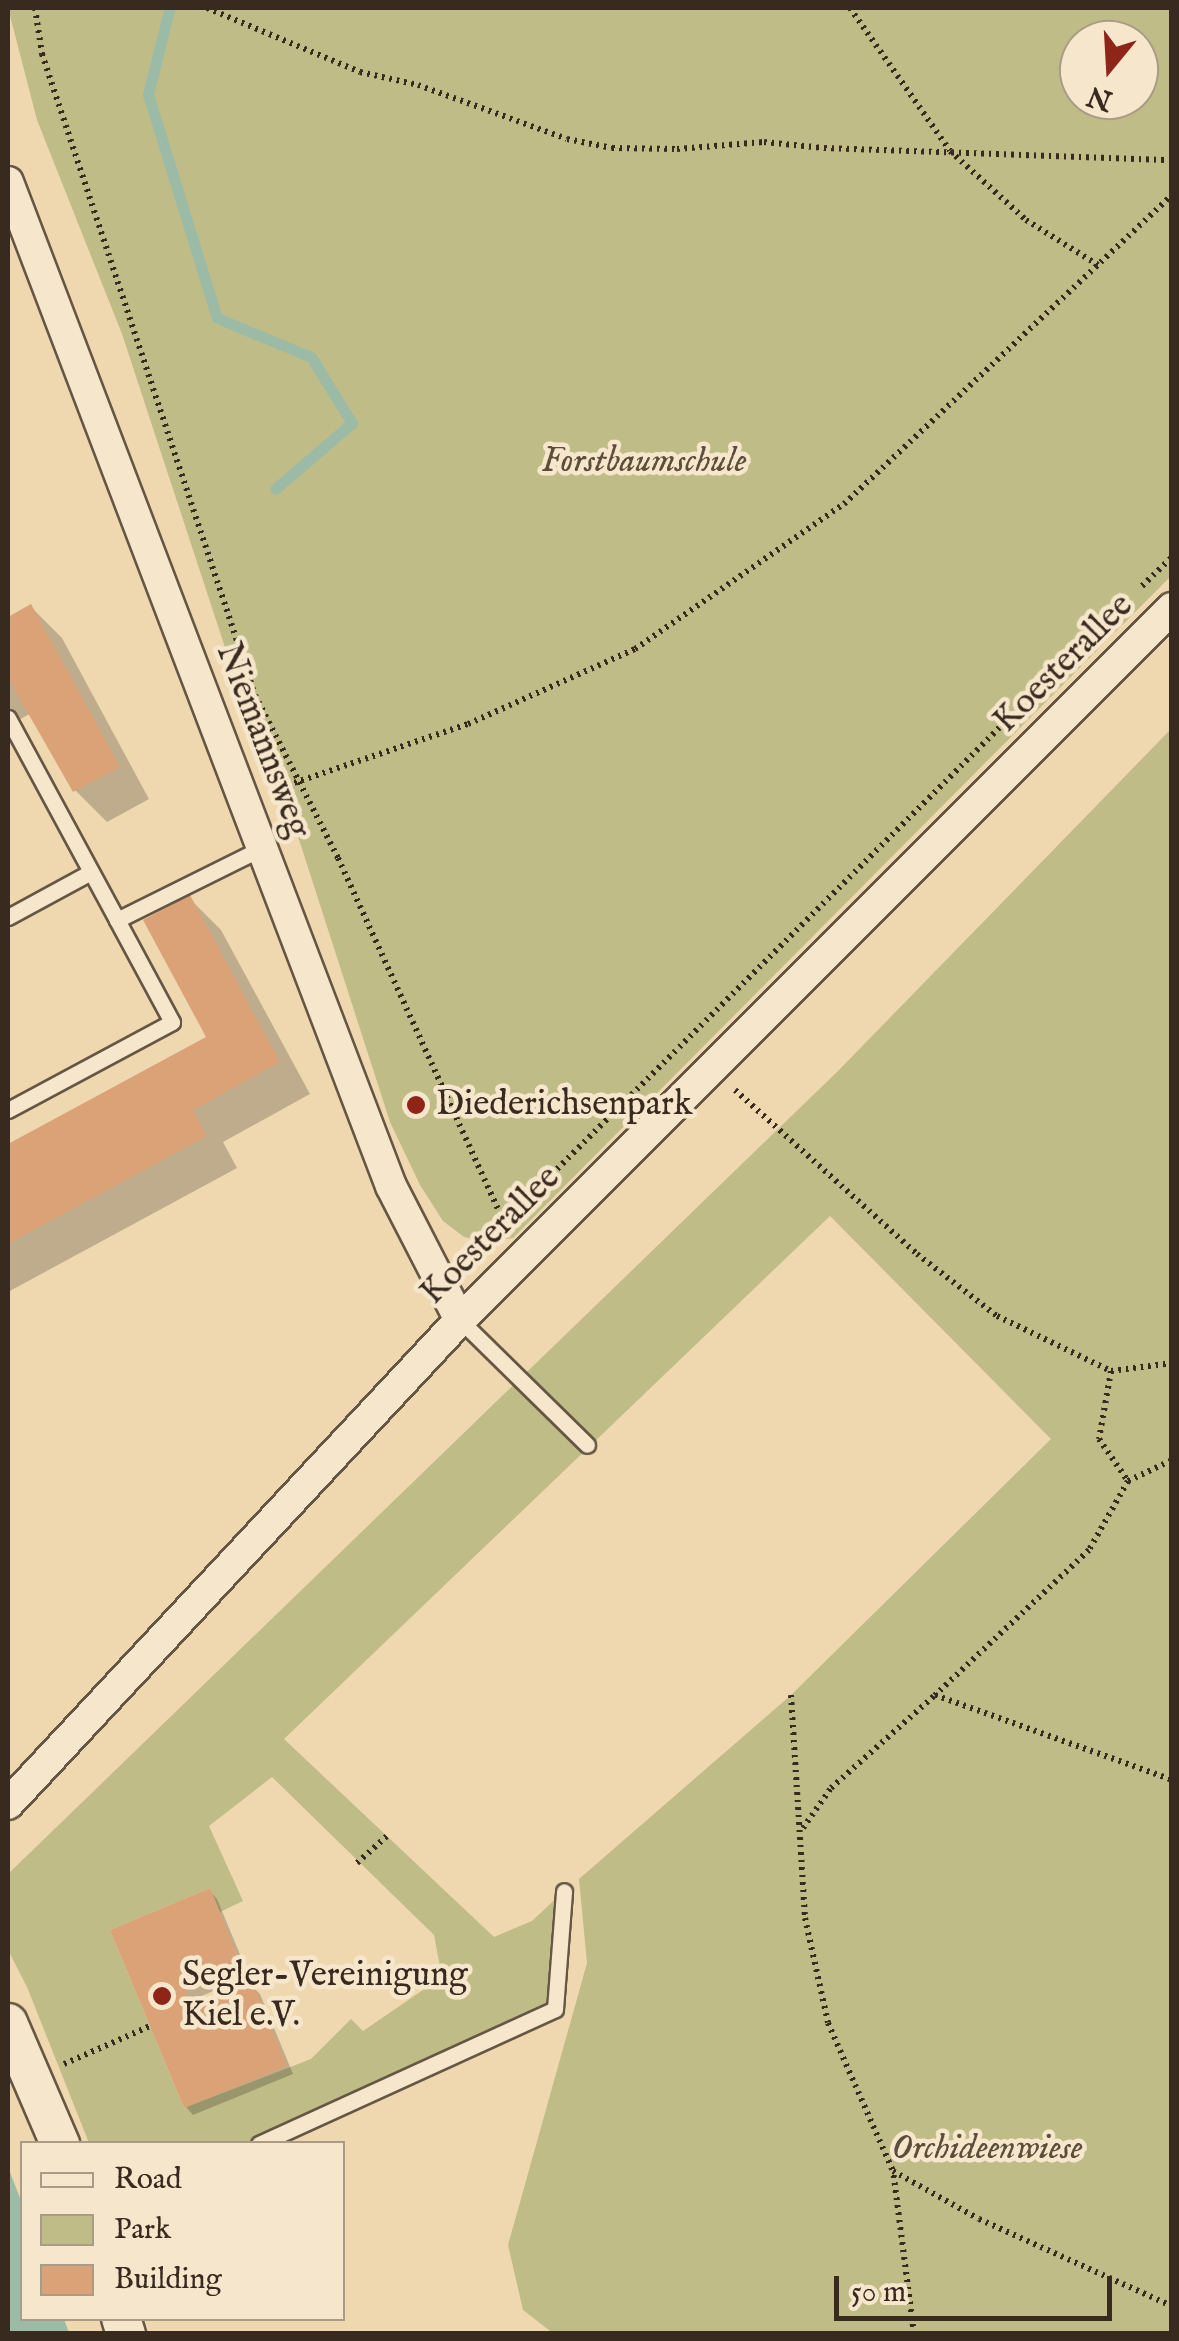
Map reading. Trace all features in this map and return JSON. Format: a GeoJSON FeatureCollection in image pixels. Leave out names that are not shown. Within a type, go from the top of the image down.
{"type":"FeatureCollection","features":[{"type":"Feature","properties":{"kind":"street","name":"Niemannsweg"},"geometry":{"type":"LineString","coordinates":[[8,182],[391,1186],[460,1320]]}},
{"type":"Feature","properties":{"kind":"street","name":"Koesterallee"},"geometry":{"type":"LineString","coordinates":[[8,1804],[460,1320],[1172,608]]}},
{"type":"Feature","properties":{"kind":"street"},"geometry":{"type":"LineString","coordinates":[[8,2023],[59,2141]]}},
{"type":"Feature","properties":{"kind":"lane"},"geometry":{"type":"LineString","coordinates":[[8,718],[172,1022],[8,1110]]}},
{"type":"Feature","properties":{"kind":"lane"},"geometry":{"type":"LineString","coordinates":[[117,920],[262,848]]}},
{"type":"Feature","properties":{"kind":"lane"},"geometry":{"type":"LineString","coordinates":[[8,917],[91,872]]}},
{"type":"Feature","properties":{"kind":"lane"},"geometry":{"type":"LineString","coordinates":[[460,1320],[586,1446]]}},
{"type":"Feature","properties":{"kind":"lane"},"geometry":{"type":"LineString","coordinates":[[266,2141],[556,2009],[564,1891]]}},
{"type":"Feature","properties":{"kind":"path"},"geometry":{"type":"LineString","coordinates":[[35,8],[42,54],[256,695],[504,1222],[1018,709]]}},
{"type":"Feature","properties":{"kind":"path"},"geometry":{"type":"LineString","coordinates":[[208,8],[360,72],[418,84],[566,140],[629,148],[764,142],[1172,160]]}},
{"type":"Feature","properties":{"kind":"path"},"geometry":{"type":"LineString","coordinates":[[850,8],[950,151],[1026,220],[1098,265]]}},
{"type":"Feature","properties":{"kind":"path"},"geometry":{"type":"LineString","coordinates":[[245,802],[298,779],[468,724],[634,649],[844,504],[1172,195]]}},
{"type":"Feature","properties":{"kind":"path"},"geometry":{"type":"LineString","coordinates":[[1130,598],[1172,557]]}},
{"type":"Feature","properties":{"kind":"path"},"geometry":{"type":"LineString","coordinates":[[712,1069],[917,1254],[996,1316],[1111,1372],[1172,1363]]}},
{"type":"Feature","properties":{"kind":"path"},"geometry":{"type":"LineString","coordinates":[[1111,1372],[1099,1439],[1128,1481]]}},
{"type":"Feature","properties":{"kind":"path"},"geometry":{"type":"LineString","coordinates":[[801,1830],[831,1788],[1089,1550],[1128,1481],[1172,1460]]}},
{"type":"Feature","properties":{"kind":"path"},"geometry":{"type":"LineString","coordinates":[[791,1694],[805,1918],[828,2023],[893,2171],[914,2334]]}},
{"type":"Feature","properties":{"kind":"path"},"geometry":{"type":"LineString","coordinates":[[935,1694],[1172,1780]]}},
{"type":"Feature","properties":{"kind":"path"},"geometry":{"type":"LineString","coordinates":[[358,1863],[387,1836]]}},
{"type":"Feature","properties":{"kind":"path"},"geometry":{"type":"LineString","coordinates":[[58,2066],[150,2026]]}},
{"type":"Feature","properties":{"kind":"path"},"geometry":{"type":"LineString","coordinates":[[893,2171],[979,2218],[1172,2306]]}},
{"type":"Feature","properties":{"kind":"green space","name":"Forstbaumschule"},"geometry":{"type":"Polygon","coordinates":[[[8,8],[1171,8],[1171,576],[513,1238],[487,1242],[464,1237],[443,1221],[420,1185],[390,1122],[293,821],[239,690],[122,334],[37,120],[8,8]]]}},
{"type":"Feature","properties":{"kind":"green space","name":"Orchideenwiese"},"geometry":{"type":"Polygon","coordinates":[[[1171,729],[1171,2333],[554,2334],[523,2310],[508,2245],[587,1963],[579,1879],[791,1695],[1051,1439],[830,1216],[284,1739],[494,1937],[532,1921],[564,1891],[555,2009],[263,2141],[88,2141],[27,1987],[8,1950],[8,1874],[838,1071],[1171,729]],[[272,1777],[209,1826],[243,1901],[220,1912],[210,1888],[110,1930],[184,2108],[311,2059],[351,2019],[363,2031],[442,1977],[434,1935],[272,1777]]]}},
{"type":"Feature","properties":{"kind":"shaded area"},"geometry":{"type":"Polygon","coordinates":[[[8,2167],[20,2198],[20,2321],[65,2321],[69,2333],[8,2333],[8,2167]]]}},
{"type":"Feature","properties":{"kind":"building"},"geometry":{"type":"Polygon","coordinates":[[[31,604],[120,767],[73,792],[8,678],[8,617],[31,604]]]}},
{"type":"Feature","properties":{"kind":"building"},"geometry":{"type":"Polygon","coordinates":[[[190,895],[280,1062],[193,1110],[207,1136],[8,1244],[8,1144],[206,1037],[143,920],[190,895]]]}},
{"type":"Feature","properties":{"kind":"building","name":"Segler-Vereinigung Kiel e.V."},"geometry":{"type":"Polygon","coordinates":[[[210,1888],[243,1969],[186,1992],[188,2000],[192,2008],[253,1983],[287,2066],[184,2108],[110,1930],[210,1888]]]}},
{"type":"Feature","properties":{"kind":"waterway"},"geometry":{"type":"LineString","coordinates":[[169,10],[148,94],[217,318],[311,357],[352,423],[275,489]]}},
{"type":"Feature","properties":{"kind":"place","name":"Diederichsenpark"},"geometry":{"type":"Point","coordinates":[416,1105]}},
{"type":"Feature","properties":{"kind":"place","name":"Segler-Vereinigung Kiel e.V."},"geometry":{"type":"Point","coordinates":[162,1996]}}]}
